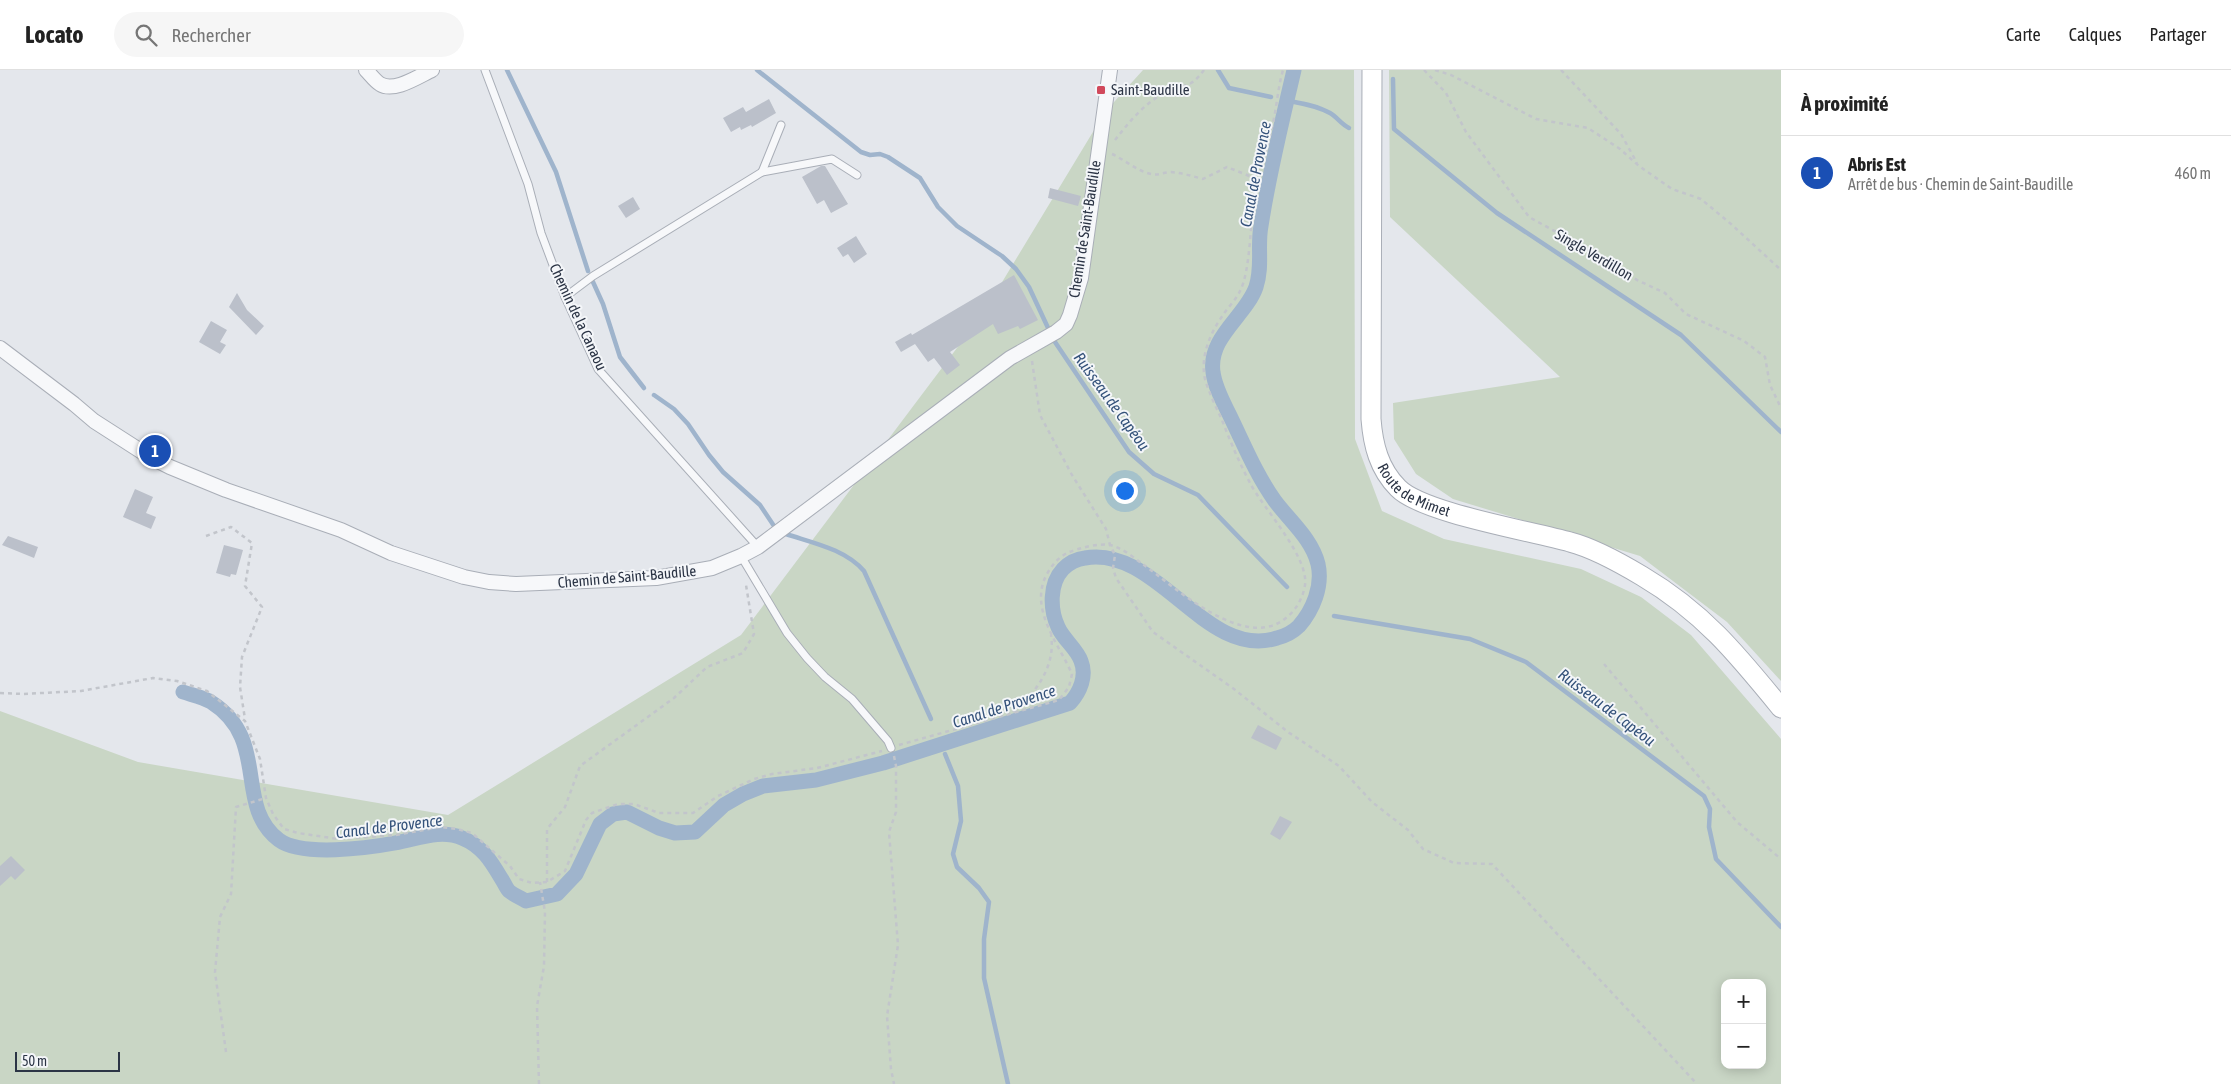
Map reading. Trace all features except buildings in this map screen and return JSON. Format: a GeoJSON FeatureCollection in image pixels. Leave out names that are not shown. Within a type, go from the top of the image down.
{"type":"FeatureCollection","features":[{"type":"Feature","properties":{"kind":"street"},"geometry":{"type":"LineString","coordinates":[[366,70],[379,84],[388,87],[408,81],[432,70]]}},
{"type":"Feature","properties":{"kind":"street","name":"Chemin de Saint-Baudille"},"geometry":{"type":"LineString","coordinates":[[0,348],[94,421],[150,457],[170,467],[226,490],[324,523],[391,553],[464,577],[489,582],[516,584],[656,578],[712,568],[742,556],[758,547],[1010,358],[1030,348],[1066,324],[1080,278],[1102,151],[1110,70]]}},
{"type":"Feature","properties":{"kind":"street","name":"Route de Mimet"},"geometry":{"type":"LineString","coordinates":[[1372,70],[1371,419],[1375,450],[1388,477],[1398,489],[1429,505],[1573,542],[1641,575],[1676,597],[1706,622],[1742,660],[1781,708]]}},
{"type":"Feature","properties":{"kind":"lane","name":"Chemin de la Canaou"},"geometry":{"type":"LineString","coordinates":[[485,70],[528,184],[541,233],[565,296],[598,369],[758,547]]}},
{"type":"Feature","properties":{"kind":"lane"},"geometry":{"type":"LineString","coordinates":[[762,172],[781,125]]}},
{"type":"Feature","properties":{"kind":"lane"},"geometry":{"type":"LineString","coordinates":[[565,296],[593,276],[762,172],[832,159],[857,175]]}},
{"type":"Feature","properties":{"kind":"lane"},"geometry":{"type":"LineString","coordinates":[[742,556],[787,633],[825,677],[852,700],[888,741],[892,751]]}},
{"type":"Feature","properties":{"kind":"path"},"geometry":{"type":"LineString","coordinates":[[1204,70],[1195,82],[1165,92],[1143,108],[1102,151],[1126,160],[1139,170],[1153,175],[1170,172],[1203,179],[1227,167],[1252,177],[1256,186]]}},
{"type":"Feature","properties":{"kind":"path"},"geometry":{"type":"LineString","coordinates":[[206,536],[230,527],[252,543],[245,586],[262,608],[242,657],[240,687],[245,721],[260,758],[266,798],[273,814],[284,829],[317,837],[338,839],[396,835],[440,827],[472,833],[510,866],[519,879],[532,883],[547,882],[565,871],[586,820],[592,813],[604,808],[618,804],[634,804],[659,813],[692,813],[718,796],[754,779],[772,774],[817,768],[892,751],[930,734],[1059,700],[1069,687],[1072,674],[1050,631],[1041,604],[1041,592],[1051,566],[1063,556],[1077,549],[1110,545],[1130,554],[1206,609],[1230,622],[1250,628],[1268,627],[1282,621],[1294,611],[1301,598],[1305,583],[1303,569],[1288,537],[1250,483],[1229,440],[1205,379],[1204,362],[1210,338],[1223,314],[1241,291],[1248,259],[1256,186],[1272,124],[1283,70]]}},
{"type":"Feature","properties":{"kind":"path","name":"Single Verdillon"},"geometry":{"type":"LineString","coordinates":[[1424,70],[1446,93],[1466,132],[1529,217],[1609,261],[1638,280],[1666,292],[1686,314],[1744,341],[1765,357],[1770,385],[1781,408]]}},
{"type":"Feature","properties":{"kind":"path"},"geometry":{"type":"LineString","coordinates":[[1436,70],[1451,75],[1536,119],[1588,128],[1620,149],[1639,166],[1672,189],[1701,199],[1781,270]]}},
{"type":"Feature","properties":{"kind":"path"},"geometry":{"type":"LineString","coordinates":[[1561,70],[1622,134],[1639,166]]}},
{"type":"Feature","properties":{"kind":"path"},"geometry":{"type":"LineString","coordinates":[[1030,348],[1040,415],[1072,475],[1106,529],[1115,555],[1113,568],[1116,578],[1154,632],[1234,689],[1288,732],[1339,766],[1372,802],[1408,830],[1423,849],[1454,863],[1492,864],[1697,1084]]}},
{"type":"Feature","properties":{"kind":"path"},"geometry":{"type":"LineString","coordinates":[[547,882],[547,829],[565,807],[580,766],[674,698],[708,666],[743,653],[754,634],[745,584]]}},
{"type":"Feature","properties":{"kind":"path"},"geometry":{"type":"LineString","coordinates":[[1012,713],[1029,697],[1045,673],[1052,656],[1050,631]]}},
{"type":"Feature","properties":{"kind":"path"},"geometry":{"type":"LineString","coordinates":[[1604,664],[1737,822],[1781,859]]}},
{"type":"Feature","properties":{"kind":"path"},"geometry":{"type":"LineString","coordinates":[[0,693],[67,692],[98,689],[141,680],[163,679],[206,691],[245,721]]}},
{"type":"Feature","properties":{"kind":"path"},"geometry":{"type":"LineString","coordinates":[[892,751],[896,766],[896,812],[889,832],[898,945],[887,1016],[891,1070],[894,1084]]}},
{"type":"Feature","properties":{"kind":"path"},"geometry":{"type":"LineString","coordinates":[[226,1052],[215,972],[220,917],[231,894],[236,807],[266,798]]}},
{"type":"Feature","properties":{"kind":"path"},"geometry":{"type":"LineString","coordinates":[[540,882],[545,912],[544,966],[537,1006],[540,1084]]}},
{"type":"Feature","properties":{"kind":"green space"},"geometry":{"type":"Polygon","coordinates":[[[1143,70],[1354,70],[1355,439],[1382,511],[1444,539],[1581,569],[1641,597],[1691,635],[1781,739],[1781,1084],[0,1084],[0,711],[138,762],[448,815],[741,635],[984,312],[1105,112],[1143,70]]]}},
{"type":"Feature","properties":{"kind":"green space"},"geometry":{"type":"Polygon","coordinates":[[[1389,70],[1781,70],[1781,681],[1727,622],[1640,556],[1453,499],[1416,474],[1394,439],[1393,403],[1560,377],[1390,217],[1389,70]]]}},
{"type":"Feature","properties":{"kind":"waterway"},"geometry":{"type":"LineString","coordinates":[[507,70],[556,172],[588,271]]}},
{"type":"Feature","properties":{"kind":"waterway","name":"Ruisseau de Capéou"},"geometry":{"type":"LineString","coordinates":[[757,70],[861,152],[888,157],[920,178],[938,207],[957,226],[1002,256],[1016,269],[1029,287],[1049,330]]}},
{"type":"Feature","properties":{"kind":"waterway"},"geometry":{"type":"LineString","coordinates":[[1218,70],[1229,88],[1271,97]]}},
{"type":"Feature","properties":{"kind":"waterway","name":"Canal de Provence"},"geometry":{"type":"LineString","coordinates":[[183,692],[211,702],[229,717],[240,735],[247,753],[257,809],[265,826],[279,840],[289,845],[303,848],[336,850],[383,845],[429,836],[454,835],[475,845],[494,866],[509,891],[526,901],[557,894],[576,874],[600,824],[613,814],[627,812],[659,828],[675,833],[695,832],[724,805],[743,794],[763,786],[816,780],[883,763],[1070,703],[1082,684],[1083,667],[1076,652],[1058,627],[1053,613],[1052,597],[1058,575],[1076,560],[1085,558],[1111,559],[1135,568],[1204,619],[1227,633],[1251,641],[1277,638],[1289,634],[1304,620],[1316,597],[1319,581],[1318,564],[1306,538],[1275,501],[1252,461],[1218,391],[1213,372],[1213,359],[1222,337],[1251,298],[1256,287],[1264,206],[1294,70]]}},
{"type":"Feature","properties":{"kind":"waterway"},"geometry":{"type":"LineString","coordinates":[[1393,79],[1394,129],[1497,213],[1681,335],[1781,432]]}},
{"type":"Feature","properties":{"kind":"waterway"},"geometry":{"type":"LineString","coordinates":[[1284,100],[1325,110],[1349,128]]}},
{"type":"Feature","properties":{"kind":"waterway"},"geometry":{"type":"LineString","coordinates":[[593,282],[603,304],[620,357],[644,388]]}},
{"type":"Feature","properties":{"kind":"waterway","name":"Ruisseau de Capéou"},"geometry":{"type":"LineString","coordinates":[[1055,342],[1129,452],[1154,474],[1198,495],[1287,587]]}},
{"type":"Feature","properties":{"kind":"waterway"},"geometry":{"type":"LineString","coordinates":[[654,395],[674,409],[688,424],[723,472],[760,505],[774,526]]}},
{"type":"Feature","properties":{"kind":"waterway"},"geometry":{"type":"LineString","coordinates":[[786,534],[838,552],[848,557],[864,571],[931,719]]}},
{"type":"Feature","properties":{"kind":"waterway","name":"Ruisseau de Capéou"},"geometry":{"type":"LineString","coordinates":[[1334,616],[1470,639],[1526,662],[1704,796],[1710,809],[1709,827],[1716,859],[1781,927]]}},
{"type":"Feature","properties":{"kind":"waterway"},"geometry":{"type":"LineString","coordinates":[[945,754],[958,786],[961,821],[953,854],[957,867],[979,888],[989,902],[984,939],[984,978],[1008,1084]]}},
{"type":"Feature","properties":{"kind":"place","name":"Saint-Baudille"},"geometry":{"type":"Point","coordinates":[1101,90]}},
{"type":"Feature","properties":{"kind":"place","name":"Abris Est"},"geometry":{"type":"Point","coordinates":[155,451]}}]}
